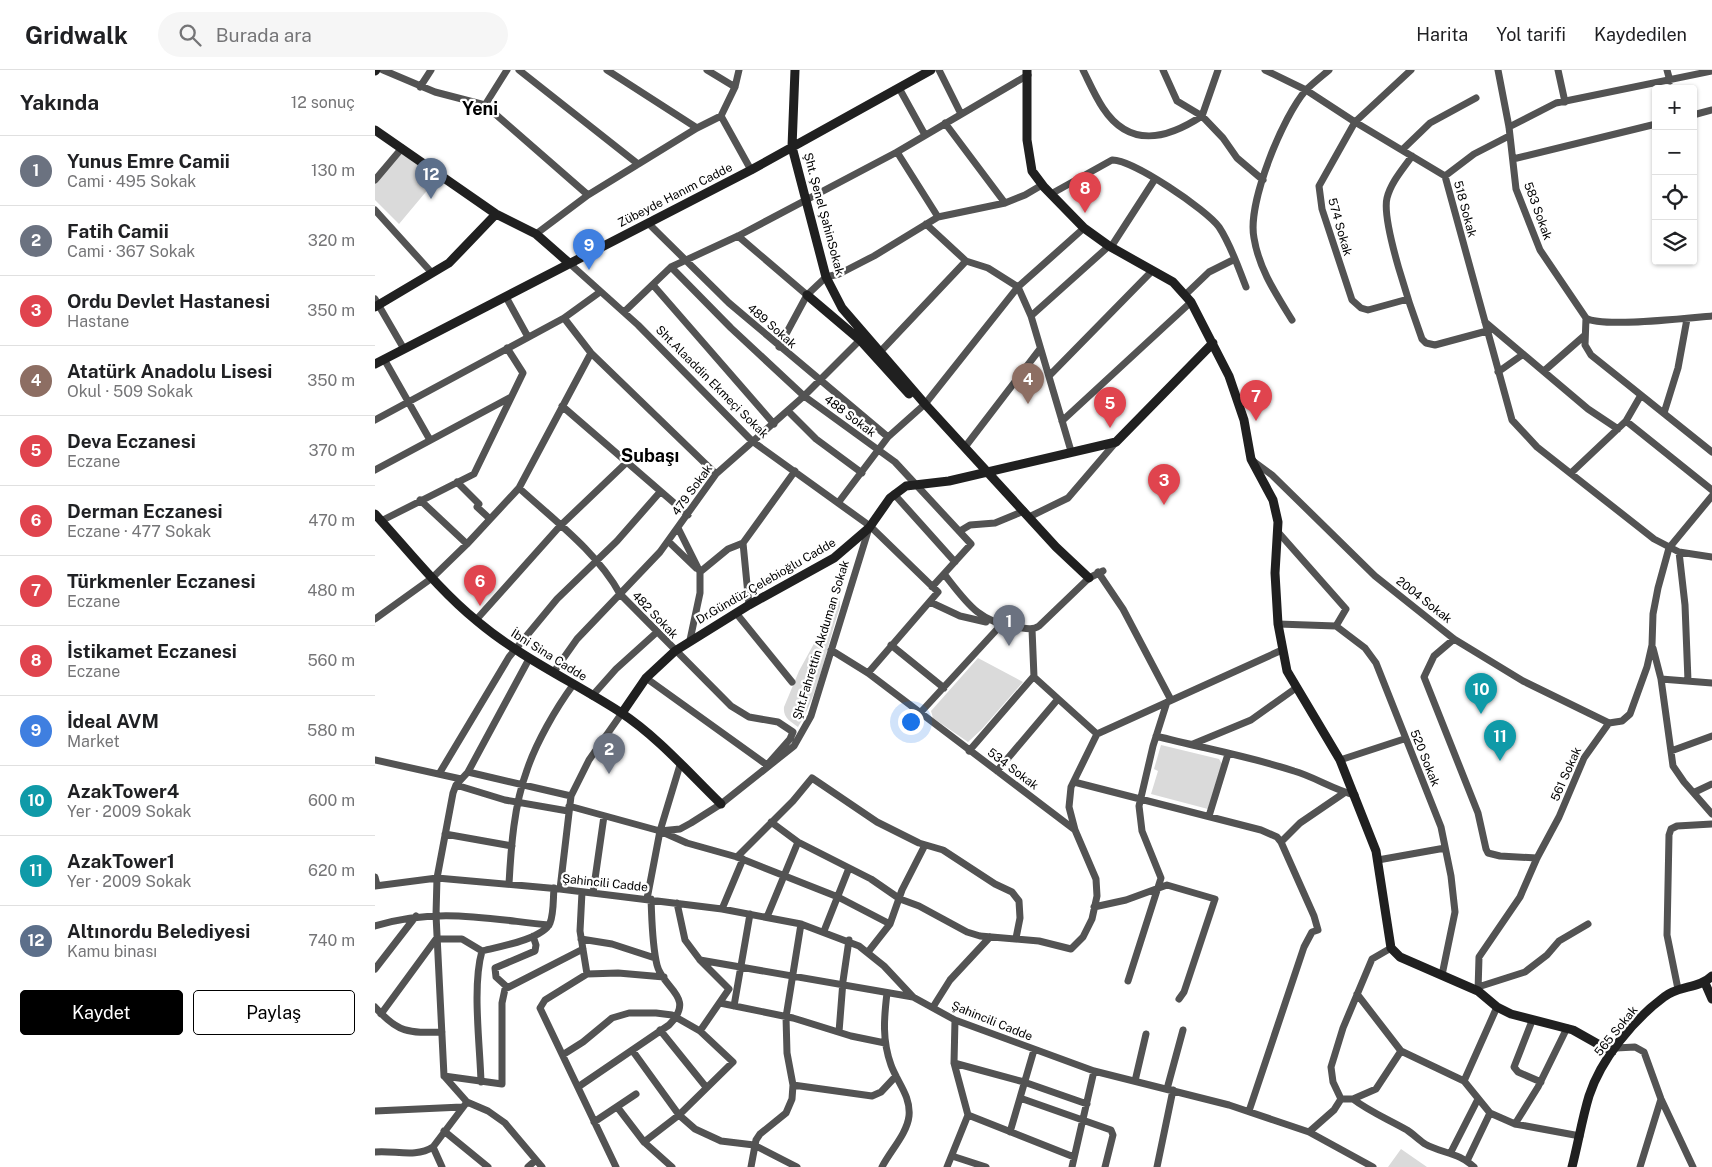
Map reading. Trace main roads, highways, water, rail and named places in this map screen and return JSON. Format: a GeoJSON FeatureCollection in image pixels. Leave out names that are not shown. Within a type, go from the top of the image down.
{"type":"FeatureCollection","features":[{"type":"Feature","properties":{"kind":"place","name":"Altınordu Belediyesi"},"geometry":{"type":"Point","coordinates":[431,199]}},
{"type":"Feature","properties":{"kind":"place","name":"İstikamet Eczanesi"},"geometry":{"type":"Point","coordinates":[1085,213]}},
{"type":"Feature","properties":{"kind":"place","name":"İdeal AVM"},"geometry":{"type":"Point","coordinates":[589,270]}},
{"type":"Feature","properties":{"kind":"place","name":"Atatürk Anadolu Lisesi"},"geometry":{"type":"Point","coordinates":[1028,404]}},
{"type":"Feature","properties":{"kind":"place","name":"Türkmenler Eczanesi"},"geometry":{"type":"Point","coordinates":[1256,421]}},
{"type":"Feature","properties":{"kind":"place","name":"Deva Eczanesi"},"geometry":{"type":"Point","coordinates":[1110,428]}},
{"type":"Feature","properties":{"kind":"place","name":"Ordu Devlet Hastanesi"},"geometry":{"type":"Point","coordinates":[1164,505]}},
{"type":"Feature","properties":{"kind":"place","name":"Derman Eczanesi"},"geometry":{"type":"Point","coordinates":[480,606]}},
{"type":"Feature","properties":{"kind":"place","name":"Yunus Emre Camii"},"geometry":{"type":"Point","coordinates":[1009,646]}},
{"type":"Feature","properties":{"kind":"place","name":"AzakTower4"},"geometry":{"type":"Point","coordinates":[1481,714]}},
{"type":"Feature","properties":{"kind":"place","name":"AzakTower1"},"geometry":{"type":"Point","coordinates":[1500,761]}},
{"type":"Feature","properties":{"kind":"place","name":"Fatih Camii"},"geometry":{"type":"Point","coordinates":[609,774]}},
{"type":"Feature","properties":{"kind":"district","name":"Yeni"},"geometry":{"type":"Point","coordinates":[480,108]}},
{"type":"Feature","properties":{"kind":"district","name":"Subaşı"},"geometry":{"type":"Point","coordinates":[650,455]}}]}
